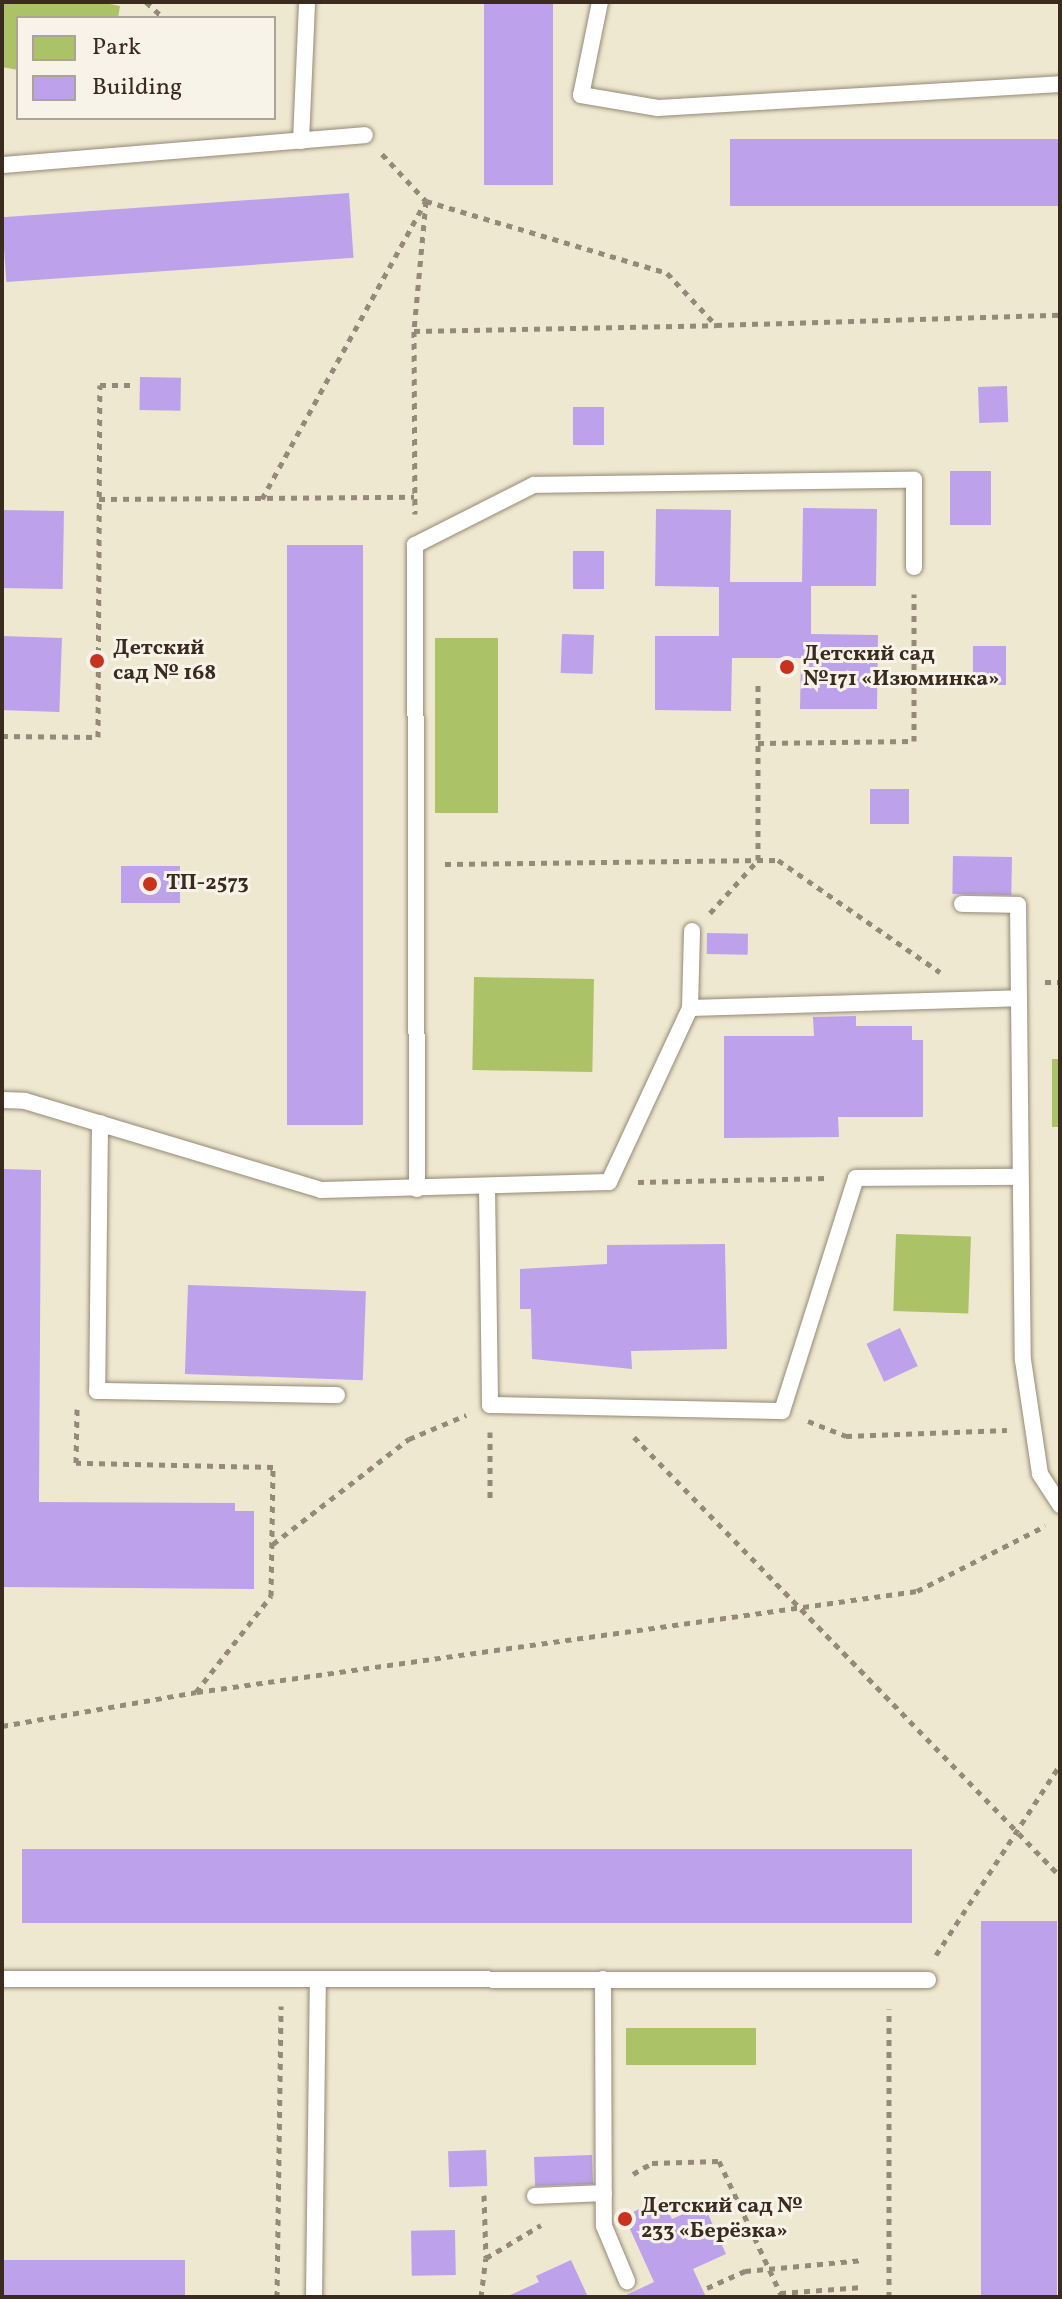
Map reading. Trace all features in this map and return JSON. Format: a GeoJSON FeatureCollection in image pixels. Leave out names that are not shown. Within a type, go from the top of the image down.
{"type":"FeatureCollection","features":[{"type":"Feature","properties":{"kind":"lane"},"geometry":{"type":"LineString","coordinates":[[301,141],[307,2]]}},
{"type":"Feature","properties":{"kind":"lane"},"geometry":{"type":"LineString","coordinates":[[600,2],[581,95],[658,108],[1060,84]]}},
{"type":"Feature","properties":{"kind":"lane"},"geometry":{"type":"LineString","coordinates":[[2,165],[365,135]]}},
{"type":"Feature","properties":{"kind":"lane"},"geometry":{"type":"LineString","coordinates":[[417,1189],[420,864],[415,545],[534,485],[914,480],[914,567]]}},
{"type":"Feature","properties":{"kind":"lane"},"geometry":{"type":"LineString","coordinates":[[962,904],[1018,905],[1019,1177],[1031,1429],[1040,1474],[1060,1505]]}},
{"type":"Feature","properties":{"kind":"lane"},"geometry":{"type":"LineString","coordinates":[[2,1100],[100,1123],[321,1190],[609,1182],[690,1008],[692,931]]}},
{"type":"Feature","properties":{"kind":"lane"},"geometry":{"type":"LineString","coordinates":[[690,1008],[1019,998]]}},
{"type":"Feature","properties":{"kind":"lane"},"geometry":{"type":"LineString","coordinates":[[100,1123],[97,1391],[337,1395]]}},
{"type":"Feature","properties":{"kind":"lane"},"geometry":{"type":"LineString","coordinates":[[487,1187],[490,1405],[782,1411],[856,1178],[1019,1177]]}},
{"type":"Feature","properties":{"kind":"lane"},"geometry":{"type":"LineString","coordinates":[[2,1979],[889,1980],[928,1973]]}},
{"type":"Feature","properties":{"kind":"lane"},"geometry":{"type":"LineString","coordinates":[[603,1979],[601,2192],[604,2226],[627,2281]]}},
{"type":"Feature","properties":{"kind":"lane"},"geometry":{"type":"LineString","coordinates":[[314,2297],[318,1981]]}},
{"type":"Feature","properties":{"kind":"lane"},"geometry":{"type":"LineString","coordinates":[[535,2196],[601,2192]]}},
{"type":"Feature","properties":{"kind":"path"},"geometry":{"type":"LineString","coordinates":[[146,2],[162,16]]}},
{"type":"Feature","properties":{"kind":"path"},"geometry":{"type":"LineString","coordinates":[[365,135],[426,201],[667,273],[716,325]]}},
{"type":"Feature","properties":{"kind":"path"},"geometry":{"type":"LineString","coordinates":[[415,545],[414,331],[426,201]]}},
{"type":"Feature","properties":{"kind":"path"},"geometry":{"type":"LineString","coordinates":[[262,499],[426,201]]}},
{"type":"Feature","properties":{"kind":"path"},"geometry":{"type":"LineString","coordinates":[[414,331],[1060,315]]}},
{"type":"Feature","properties":{"kind":"path"},"geometry":{"type":"LineString","coordinates":[[2,736],[98,737],[100,385],[133,385]]}},
{"type":"Feature","properties":{"kind":"path"},"geometry":{"type":"LineString","coordinates":[[99,499],[414,497]]}},
{"type":"Feature","properties":{"kind":"path"},"geometry":{"type":"LineString","coordinates":[[758,743],[914,741],[914,567]]}},
{"type":"Feature","properties":{"kind":"path"},"geometry":{"type":"LineString","coordinates":[[692,931],[758,860],[758,681]]}},
{"type":"Feature","properties":{"kind":"path"},"geometry":{"type":"LineString","coordinates":[[420,864],[778,860],[979,999]]}},
{"type":"Feature","properties":{"kind":"path"},"geometry":{"type":"LineString","coordinates":[[609,1182],[856,1178]]}},
{"type":"Feature","properties":{"kind":"path"},"geometry":{"type":"LineString","coordinates":[[272,1545],[409,1439],[490,1405],[490,1499]]}},
{"type":"Feature","properties":{"kind":"path"},"geometry":{"type":"LineString","coordinates":[[605,1408],[1060,1876]]}},
{"type":"Feature","properties":{"kind":"path"},"geometry":{"type":"LineString","coordinates":[[782,1411],[846,1436],[1031,1429]]}},
{"type":"Feature","properties":{"kind":"path"},"geometry":{"type":"LineString","coordinates":[[196,1692],[271,1596],[273,1467]]}},
{"type":"Feature","properties":{"kind":"path"},"geometry":{"type":"LineString","coordinates":[[2,1726],[196,1692],[917,1591],[1060,1518]]}},
{"type":"Feature","properties":{"kind":"path"},"geometry":{"type":"LineString","coordinates":[[928,1973],[1060,1765]]}},
{"type":"Feature","properties":{"kind":"path"},"geometry":{"type":"LineString","coordinates":[[889,1980],[889,2297]]}},
{"type":"Feature","properties":{"kind":"path"},"geometry":{"type":"LineString","coordinates":[[277,2297],[281,1981]]}},
{"type":"Feature","properties":{"kind":"path"},"geometry":{"type":"LineString","coordinates":[[486,2258],[652,2163],[719,2161],[781,2295],[863,2287]]}},
{"type":"Feature","properties":{"kind":"path"},"geometry":{"type":"LineString","coordinates":[[481,2297],[486,2258],[484,2195]]}},
{"type":"Feature","properties":{"kind":"path"},"geometry":{"type":"LineString","coordinates":[[707,2288],[769,2267],[863,2260]]}},
{"type":"Feature","properties":{"kind":"green space"},"geometry":{"type":"Polygon","coordinates":[[[2,2],[100,2],[120,6],[118,16],[16,16],[16,70],[2,67],[2,2]]]}},
{"type":"Feature","properties":{"kind":"green space"},"geometry":{"type":"Polygon","coordinates":[[[435,638],[498,638],[498,813],[435,813],[435,638]]]}},
{"type":"Feature","properties":{"kind":"green space"},"geometry":{"type":"Polygon","coordinates":[[[474,977],[594,979],[592,1072],[472,1070],[474,977]]]}},
{"type":"Feature","properties":{"kind":"green space"},"geometry":{"type":"Polygon","coordinates":[[[1052,1059],[1060,1059],[1060,1127],[1052,1127],[1052,1059]]]}},
{"type":"Feature","properties":{"kind":"green space"},"geometry":{"type":"Polygon","coordinates":[[[896,1234],[971,1237],[968,1314],[893,1311],[896,1234]]]}},
{"type":"Feature","properties":{"kind":"green space"},"geometry":{"type":"Polygon","coordinates":[[[626,2028],[756,2028],[756,2065],[626,2065],[626,2028]]]}},
{"type":"Feature","properties":{"kind":"building"},"geometry":{"type":"Polygon","coordinates":[[[484,2],[553,2],[553,185],[484,185],[484,2]]]}},
{"type":"Feature","properties":{"kind":"building"},"geometry":{"type":"Polygon","coordinates":[[[730,139],[1060,139],[1060,206],[730,206],[730,139]]]}},
{"type":"Feature","properties":{"kind":"building"},"geometry":{"type":"Polygon","coordinates":[[[349,193],[354,258],[6,282],[2,217],[349,193]]]}},
{"type":"Feature","properties":{"kind":"building"},"geometry":{"type":"Polygon","coordinates":[[[140,377],[181,378],[180,411],[139,410],[140,377]]]}},
{"type":"Feature","properties":{"kind":"building"},"geometry":{"type":"Polygon","coordinates":[[[1007,386],[1008,422],[979,423],[978,387],[1007,386]]]}},
{"type":"Feature","properties":{"kind":"building"},"geometry":{"type":"Polygon","coordinates":[[[573,407],[604,407],[604,445],[573,445],[573,407]]]}},
{"type":"Feature","properties":{"kind":"building"},"geometry":{"type":"Polygon","coordinates":[[[950,471],[991,471],[991,525],[950,525],[950,471]]]}},
{"type":"Feature","properties":{"kind":"building"},"geometry":{"type":"Polygon","coordinates":[[[803,508],[877,509],[876,586],[811,586],[811,634],[878,635],[877,709],[800,709],[801,658],[732,658],[731,711],[655,710],[655,636],[719,636],[719,587],[655,586],[656,509],[731,510],[730,582],[802,582],[803,508]]]}},
{"type":"Feature","properties":{"kind":"building"},"geometry":{"type":"Polygon","coordinates":[[[2,510],[64,511],[63,589],[2,588],[2,510]]]}},
{"type":"Feature","properties":{"kind":"building"},"geometry":{"type":"Polygon","coordinates":[[[287,545],[363,545],[363,1125],[287,1125],[287,545]]]}},
{"type":"Feature","properties":{"kind":"building"},"geometry":{"type":"Polygon","coordinates":[[[573,551],[604,551],[604,589],[573,589],[573,551]]]}},
{"type":"Feature","properties":{"kind":"building"},"geometry":{"type":"Polygon","coordinates":[[[562,634],[594,635],[593,674],[561,673],[562,634]]]}},
{"type":"Feature","properties":{"kind":"building"},"geometry":{"type":"Polygon","coordinates":[[[2,636],[62,638],[59,712],[2,710],[2,636]]]}},
{"type":"Feature","properties":{"kind":"building"},"geometry":{"type":"Polygon","coordinates":[[[973,646],[1006,646],[1006,685],[973,685],[973,646]]]}},
{"type":"Feature","properties":{"kind":"building"},"geometry":{"type":"Polygon","coordinates":[[[870,789],[909,789],[909,824],[870,824],[870,789]]]}},
{"type":"Feature","properties":{"kind":"building"},"geometry":{"type":"Polygon","coordinates":[[[953,856],[1012,857],[1011,895],[952,894],[953,856]]]}},
{"type":"Feature","properties":{"kind":"building","name":"ТП-2573"},"geometry":{"type":"Polygon","coordinates":[[[121,866],[180,866],[180,903],[121,903],[121,866]]]}},
{"type":"Feature","properties":{"kind":"building"},"geometry":{"type":"Polygon","coordinates":[[[707,933],[748,934],[748,955],[707,954],[707,933]]]}},
{"type":"Feature","properties":{"kind":"building"},"geometry":{"type":"Polygon","coordinates":[[[856,1016],[856,1026],[912,1026],[912,1040],[923,1040],[923,1117],[838,1117],[839,1137],[724,1138],[724,1036],[814,1036],[813,1017],[856,1016]]]}},
{"type":"Feature","properties":{"kind":"building"},"geometry":{"type":"Polygon","coordinates":[[[2,1169],[41,1170],[39,1502],[235,1503],[235,1511],[254,1511],[254,1589],[2,1587],[2,1169]]]}},
{"type":"Feature","properties":{"kind":"building"},"geometry":{"type":"Polygon","coordinates":[[[725,1244],[727,1349],[631,1351],[632,1369],[532,1359],[531,1309],[520,1309],[520,1269],[607,1264],[607,1245],[725,1244]]]}},
{"type":"Feature","properties":{"kind":"building"},"geometry":{"type":"Polygon","coordinates":[[[188,1285],[366,1291],[363,1380],[185,1374],[188,1285]]]}},
{"type":"Feature","properties":{"kind":"building"},"geometry":{"type":"Polygon","coordinates":[[[900,1328],[918,1366],[884,1382],[866,1344],[900,1328]]]}},
{"type":"Feature","properties":{"kind":"building"},"geometry":{"type":"Polygon","coordinates":[[[22,1849],[912,1849],[912,1923],[22,1923],[22,1849]]]}},
{"type":"Feature","properties":{"kind":"building"},"geometry":{"type":"Polygon","coordinates":[[[981,1921],[1057,1921],[1057,2297],[981,2297],[981,1921]]]}},
{"type":"Feature","properties":{"kind":"building"},"geometry":{"type":"Polygon","coordinates":[[[486,2150],[487,2186],[449,2187],[448,2151],[486,2150]]]}},
{"type":"Feature","properties":{"kind":"building"},"geometry":{"type":"Polygon","coordinates":[[[592,2155],[593,2184],[535,2186],[534,2157],[592,2155]]]}},
{"type":"Feature","properties":{"kind":"building"},"geometry":{"type":"Polygon","coordinates":[[[662,2199],[672,2219],[704,2205],[726,2254],[693,2269],[706,2297],[622,2297],[654,2282],[624,2216],[662,2199]]]}},
{"type":"Feature","properties":{"kind":"building"},"geometry":{"type":"Polygon","coordinates":[[[455,2230],[456,2275],[412,2276],[411,2231],[455,2230]]]}},
{"type":"Feature","properties":{"kind":"building"},"geometry":{"type":"Polygon","coordinates":[[[2,2260],[185,2260],[185,2297],[2,2297],[2,2260]]]}},
{"type":"Feature","properties":{"kind":"building"},"geometry":{"type":"Polygon","coordinates":[[[571,2260],[588,2297],[506,2297],[539,2282],[536,2276],[571,2260]]]}},
{"type":"Feature","properties":{"kind":"place","name":"Детский сад № 168"},"geometry":{"type":"Point","coordinates":[97,661]}},
{"type":"Feature","properties":{"kind":"place","name":"Детский сад №171 «Изюминка»"},"geometry":{"type":"Point","coordinates":[787,667]}},
{"type":"Feature","properties":{"kind":"place","name":"ТП-2573"},"geometry":{"type":"Point","coordinates":[150,884]}},
{"type":"Feature","properties":{"kind":"place","name":"Детский сад № 233 «Берёзка»"},"geometry":{"type":"Point","coordinates":[625,2219]}}]}
